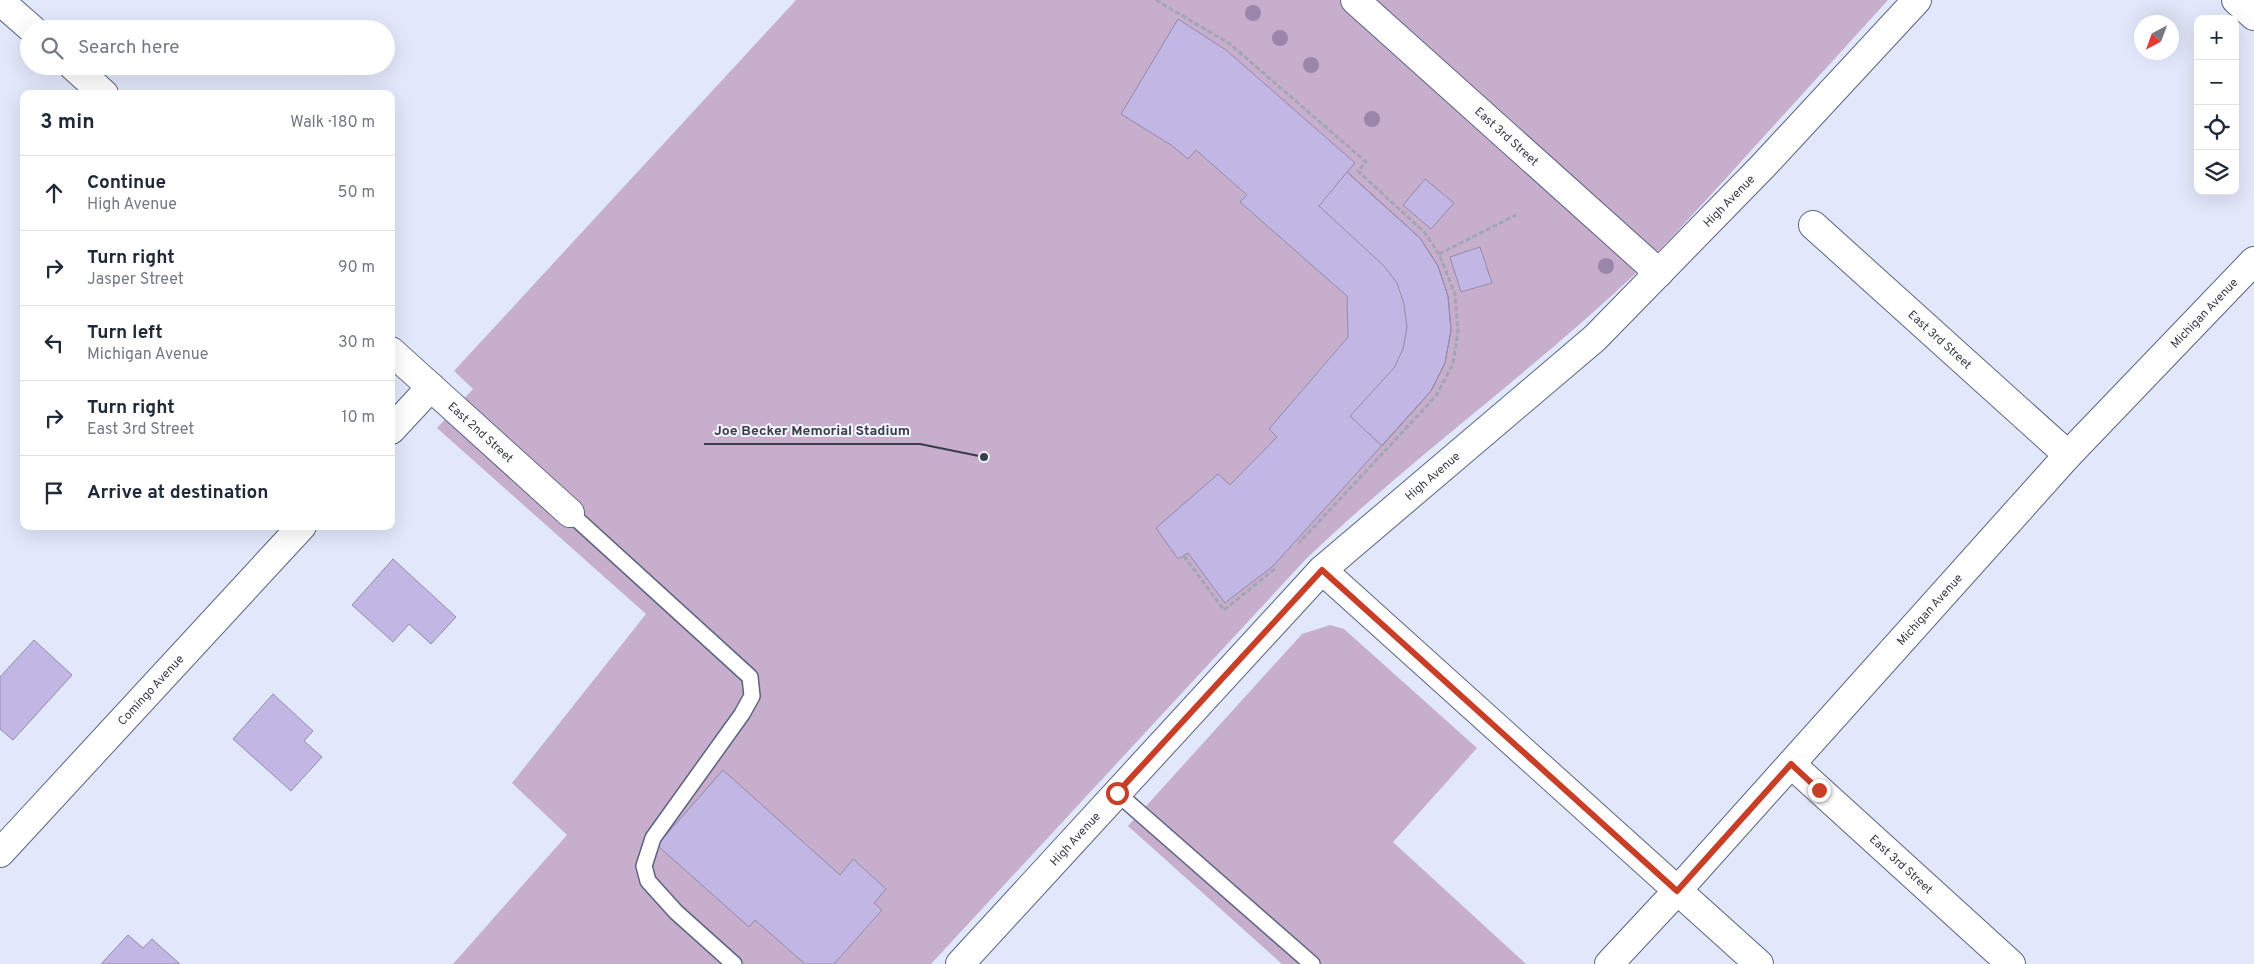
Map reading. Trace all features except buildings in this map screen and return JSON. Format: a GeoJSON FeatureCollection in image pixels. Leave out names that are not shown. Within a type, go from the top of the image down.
{"type":"FeatureCollection","features":[{"type":"Feature","properties":{"kind":"street"},"geometry":{"type":"LineString","coordinates":[[0,0],[22,20]]}},
{"type":"Feature","properties":{"kind":"street","name":"East 3rd Street"},"geometry":{"type":"LineString","coordinates":[[1354,0],[1659,273]]}},
{"type":"Feature","properties":{"kind":"street","name":"High Avenue"},"geometry":{"type":"LineString","coordinates":[[960,964],[1322,570],[1595,338],[1763,166],[1917,0]]}},
{"type":"Feature","properties":{"kind":"street"},"geometry":{"type":"LineString","coordinates":[[2236,0],[2254,16]]}},
{"type":"Feature","properties":{"kind":"street"},"geometry":{"type":"LineString","coordinates":[[83,75],[100,90]]}},
{"type":"Feature","properties":{"kind":"street","name":"East 3rd Street"},"geometry":{"type":"LineString","coordinates":[[1813,225],[2068,455]]}},
{"type":"Feature","properties":{"kind":"street","name":"Michigan Avenue"},"geometry":{"type":"LineString","coordinates":[[1609,964],[1677,891],[2068,455],[2254,261]]}},
{"type":"Feature","properties":{"kind":"street","name":"East 2nd Street"},"geometry":{"type":"LineString","coordinates":[[395,354],[570,513]]}},
{"type":"Feature","properties":{"kind":"street"},"geometry":{"type":"LineString","coordinates":[[395,426],[431,386]]}},
{"type":"Feature","properties":{"kind":"street","name":"Comingo Avenue"},"geometry":{"type":"LineString","coordinates":[[0,853],[298,530]]}},
{"type":"Feature","properties":{"kind":"street"},"geometry":{"type":"LineString","coordinates":[[1322,570],[1759,964]]}},
{"type":"Feature","properties":{"kind":"street","name":"East 3rd Street"},"geometry":{"type":"LineString","coordinates":[[1791,764],[2010,964]]}},
{"type":"Feature","properties":{"kind":"lane"},"geometry":{"type":"LineString","coordinates":[[570,513],[750,677],[752,696],[742,714],[653,838],[644,866],[648,881],[670,905],[734,964]]}},
{"type":"Feature","properties":{"kind":"lane"},"geometry":{"type":"LineString","coordinates":[[1117,793],[1312,964]]}},
{"type":"Feature","properties":{"kind":"path"},"geometry":{"type":"LineString","coordinates":[[1156,0],[1230,44],[1366,162],[1358,171],[1425,233],[1439,254],[1455,294],[1458,331],[1453,364],[1436,396],[1295,547]]}},
{"type":"Feature","properties":{"kind":"path"},"geometry":{"type":"LineString","coordinates":[[1439,254],[1516,215]]}},
{"type":"Feature","properties":{"kind":"path"},"geometry":{"type":"LineString","coordinates":[[1184,556],[1224,610],[1281,562]]}},
{"type":"Feature","properties":{"kind":"shaded area"},"geometry":{"type":"Polygon","coordinates":[[[796,0],[1888,0],[1687,221],[1634,275],[1594,312],[1386,487],[1305,560],[931,964],[453,964],[567,835],[512,783],[646,614],[437,428],[473,389],[454,371],[796,0]]]}},
{"type":"Feature","properties":{"kind":"shaded area"},"geometry":{"type":"Polygon","coordinates":[[[1330,625],[1344,629],[1477,748],[1393,842],[1526,964],[1282,964],[1128,826],[1302,634],[1330,625]]]}},
{"type":"Feature","properties":{"kind":"place","name":"Joe Becker Memorial Stadium"},"geometry":{"type":"Point","coordinates":[984,457]}},
{"type":"Feature","properties":{"kind":"route"},"geometry":{"type":"LineString","coordinates":[[1117,793],[1322,570],[1677,891],[1791,764],[1819,790]]}}]}
